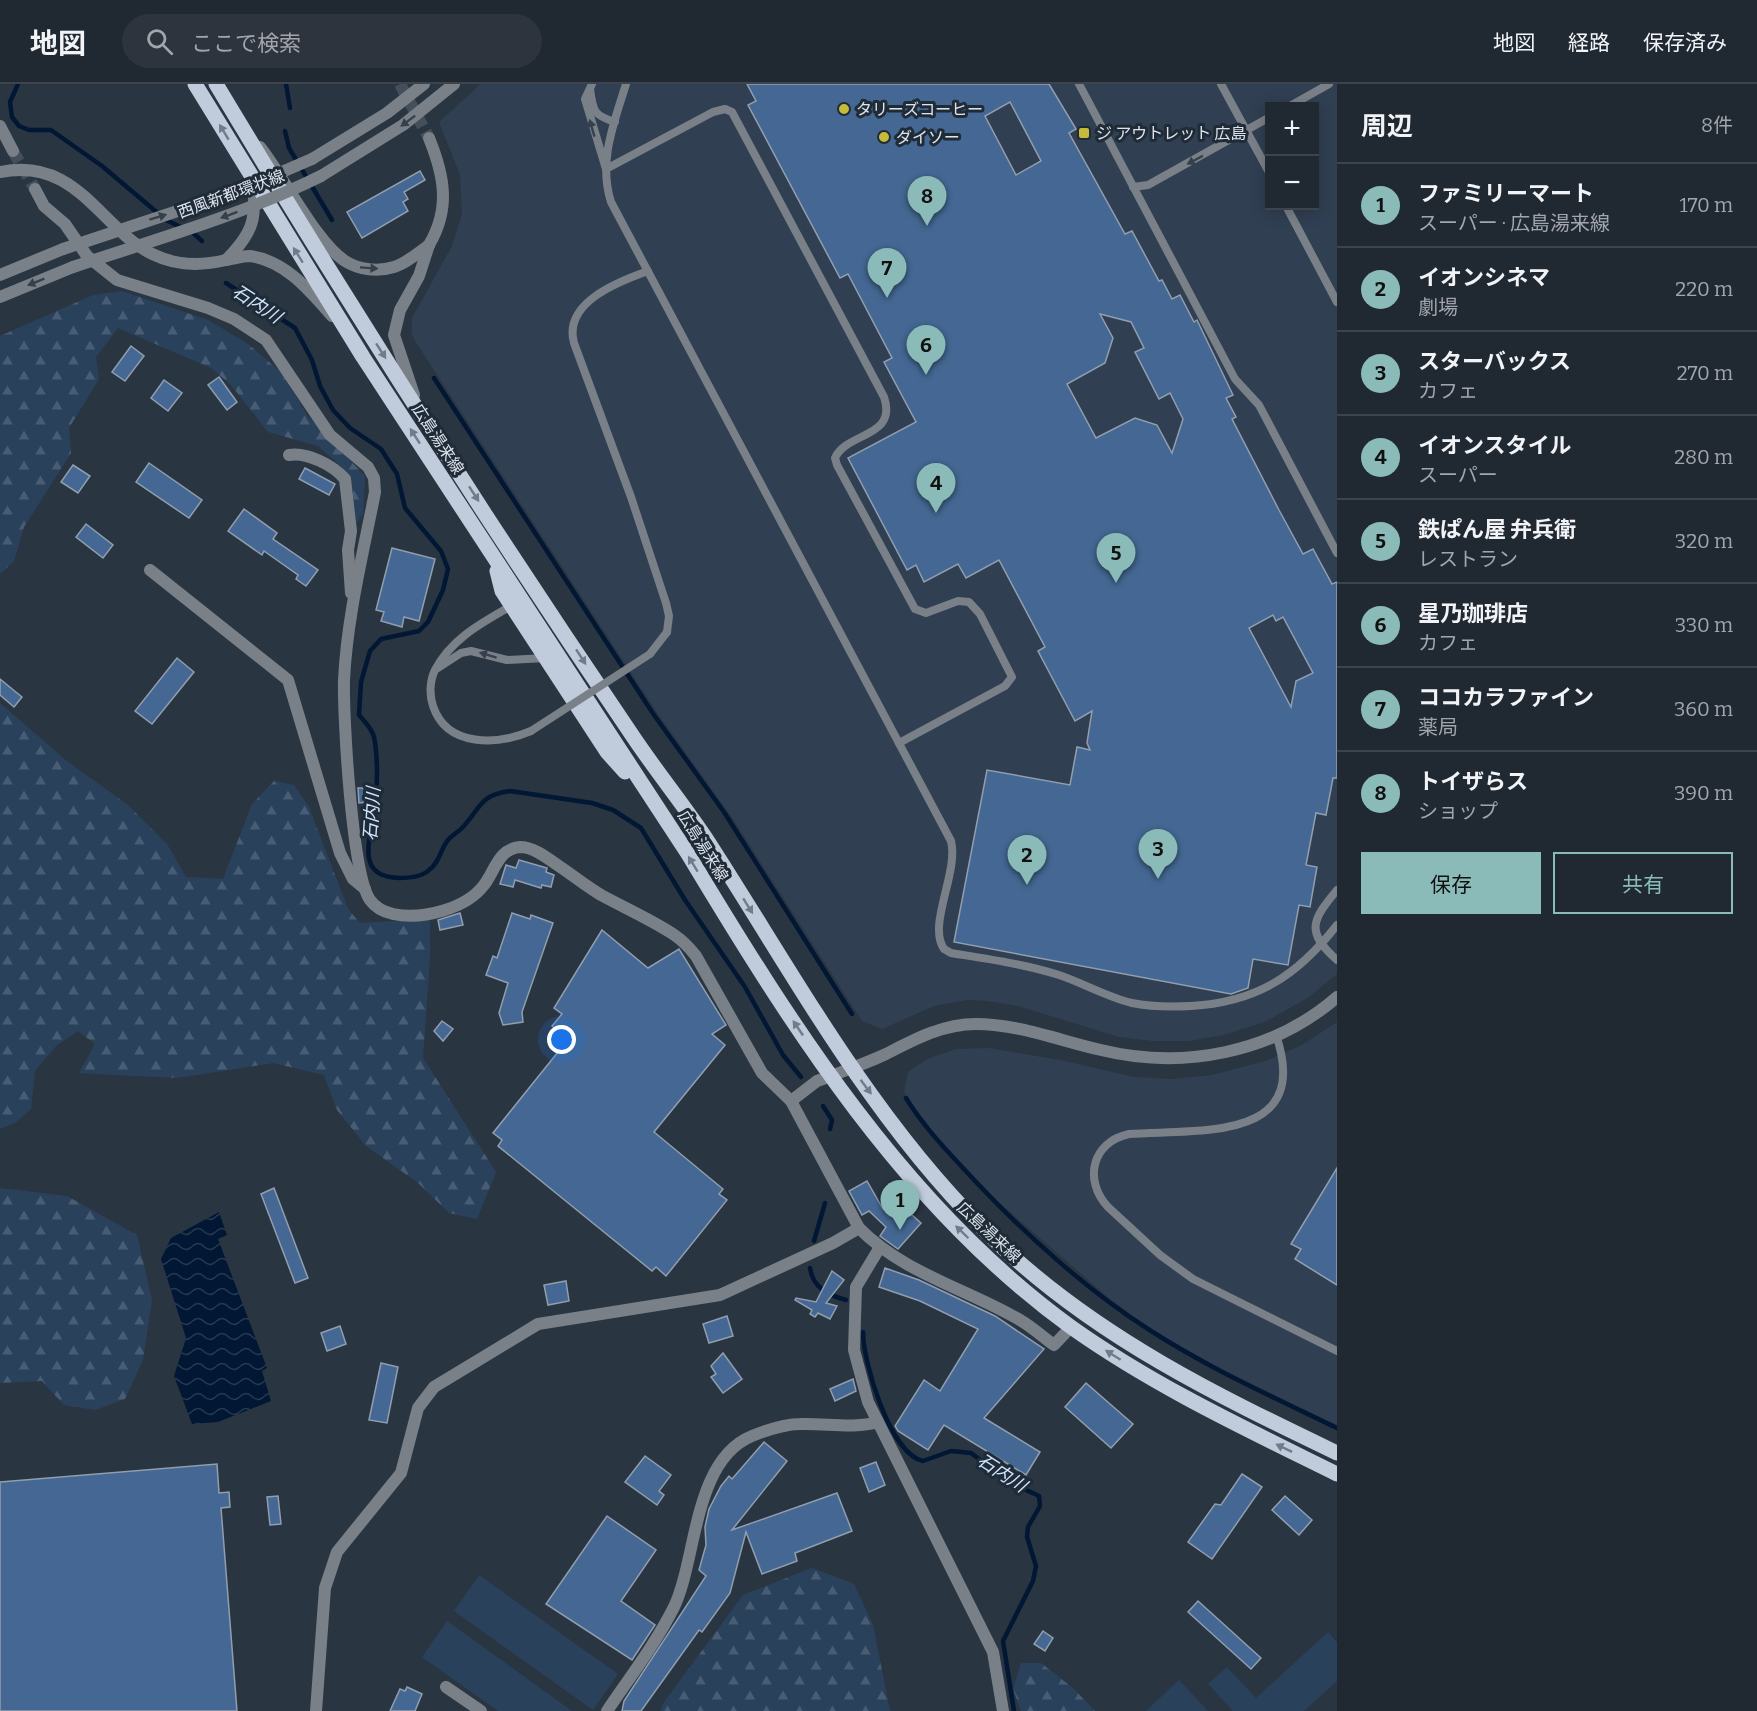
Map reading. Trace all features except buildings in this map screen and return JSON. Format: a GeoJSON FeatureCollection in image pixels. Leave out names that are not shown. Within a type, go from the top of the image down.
{"type":"FeatureCollection","features":[{"type":"Feature","properties":{"kind":"main road","name":"広島湯来線"},"geometry":{"type":"LineString","coordinates":[[195,84],[346,330],[656,805],[740,942],[831,1076],[943,1213],[1014,1281],[1071,1327],[1125,1363],[1186,1398],[1337,1474]]}},
{"type":"Feature","properties":{"kind":"main road","name":"広島湯来線"},"geometry":{"type":"LineString","coordinates":[[216,84],[419,410],[628,729],[706,839],[851,1068],[950,1193],[1000,1245],[1055,1291],[1134,1348],[1204,1388],[1337,1453]]}},
{"type":"Feature","properties":{"kind":"main road"},"geometry":{"type":"LineString","coordinates":[[494,558],[502,591],[511,606],[607,752],[656,805]]}},
{"type":"Feature","properties":{"kind":"street","name":"西風新都環状線"},"geometry":{"type":"LineString","coordinates":[[0,276],[63,249],[238,191],[312,159],[387,113],[424,84]]}},
{"type":"Feature","properties":{"kind":"street","name":"西風新都環状線"},"geometry":{"type":"LineString","coordinates":[[0,297],[73,267],[273,199],[321,176],[403,125],[453,84]]}},
{"type":"Feature","properties":{"kind":"street"},"geometry":{"type":"LineString","coordinates":[[237,118],[277,167],[324,240],[346,262],[360,268],[385,269],[405,262],[429,245]]}},
{"type":"Feature","properties":{"kind":"street"},"geometry":{"type":"LineString","coordinates":[[0,126],[13,151]]}},
{"type":"Feature","properties":{"kind":"street"},"geometry":{"type":"LineString","coordinates":[[419,410],[394,335],[400,310],[419,276],[429,245],[441,221],[444,192],[440,170],[429,138]]}},
{"type":"Feature","properties":{"kind":"street"},"geometry":{"type":"LineString","coordinates":[[0,172],[35,170],[55,175],[85,197],[127,238],[159,258],[196,266],[249,256],[290,273],[346,330]]}},
{"type":"Feature","properties":{"kind":"street"},"geometry":{"type":"LineString","coordinates":[[226,260],[242,244],[252,228],[255,201],[253,181]]}},
{"type":"Feature","properties":{"kind":"street"},"geometry":{"type":"LineString","coordinates":[[35,189],[44,206],[65,224],[87,256],[117,280],[208,308],[234,319],[266,340],[330,435],[368,467],[374,478],[375,492],[352,609],[344,681],[354,836],[365,889],[370,900],[379,909],[393,914],[432,912],[455,906],[470,898],[484,886],[498,860],[507,850],[531,849],[600,894],[686,943],[696,956],[762,1073],[791,1101],[859,1228],[880,1247],[932,1277],[1021,1321],[1054,1345],[1071,1327]]}},
{"type":"Feature","properties":{"kind":"street"},"geometry":{"type":"LineString","coordinates":[[289,455],[306,456],[332,468],[345,479],[351,531],[348,550],[352,609]]}},
{"type":"Feature","properties":{"kind":"street"},"geometry":{"type":"LineString","coordinates":[[150,570],[288,680],[340,853],[353,879],[365,889]]}},
{"type":"Feature","properties":{"kind":"street"},"geometry":{"type":"LineString","coordinates":[[791,1101],[817,1082],[927,1034],[964,1024],[1005,1027],[1117,1054],[1163,1059],[1191,1058],[1228,1052],[1276,1035],[1304,1021],[1337,997]]}},
{"type":"Feature","properties":{"kind":"street"},"geometry":{"type":"LineString","coordinates":[[316,1711],[325,1588],[337,1552],[401,1473],[418,1408],[434,1387],[538,1324],[720,1295],[833,1243],[859,1228]]}},
{"type":"Feature","properties":{"kind":"street"},"geometry":{"type":"LineString","coordinates":[[880,1247],[859,1279],[853,1325],[854,1350],[868,1402],[993,1652],[1003,1711]]}},
{"type":"Feature","properties":{"kind":"street"},"geometry":{"type":"LineString","coordinates":[[607,1711],[674,1606],[682,1586],[697,1518],[707,1490],[718,1468],[732,1451],[748,1438],[798,1424],[878,1422]]}},
{"type":"Feature","properties":{"kind":"street"},"geometry":{"type":"LineString","coordinates":[[446,1687],[481,1711]]}},
{"type":"Feature","properties":{"kind":"lane"},"geometry":{"type":"LineString","coordinates":[[606,169],[607,149],[626,84]]}},
{"type":"Feature","properties":{"kind":"lane"},"geometry":{"type":"LineString","coordinates":[[1079,84],[1235,380],[1259,405],[1337,553]]}},
{"type":"Feature","properties":{"kind":"lane"},"geometry":{"type":"LineString","coordinates":[[1221,84],[1265,167]]}},
{"type":"Feature","properties":{"kind":"lane"},"geometry":{"type":"LineString","coordinates":[[1297,102],[1329,84]]}},
{"type":"Feature","properties":{"kind":"lane"},"geometry":{"type":"LineString","coordinates":[[591,86],[595,112],[600,117],[615,122]]}},
{"type":"Feature","properties":{"kind":"lane"},"geometry":{"type":"LineString","coordinates":[[591,86],[585,99],[586,109],[606,169],[611,202],[952,846],[952,859],[939,933],[941,945],[947,952],[1014,963],[1058,975],[1131,1003],[1167,1007],[1215,1005],[1256,994],[1296,970],[1337,925]]}},
{"type":"Feature","properties":{"kind":"lane"},"geometry":{"type":"LineString","coordinates":[[606,169],[713,112],[725,109],[732,112],[884,397],[886,412],[881,424],[875,430],[839,450],[835,458],[837,465],[915,609],[926,613],[958,601],[969,602],[980,614],[1012,676],[1005,686],[899,743]]}},
{"type":"Feature","properties":{"kind":"lane"},"geometry":{"type":"LineString","coordinates":[[1133,187],[1148,185],[1222,146],[1265,119]]}},
{"type":"Feature","properties":{"kind":"lane"},"geometry":{"type":"LineString","coordinates":[[1288,210],[1337,302]]}},
{"type":"Feature","properties":{"kind":"lane"},"geometry":{"type":"LineString","coordinates":[[511,606],[455,641],[435,670],[430,693],[433,707],[440,720],[464,738],[479,741],[531,730],[650,654],[667,632],[669,616],[666,603],[632,497],[574,343],[571,329],[576,313],[587,301],[648,271]]}},
{"type":"Feature","properties":{"kind":"lane"},"geometry":{"type":"LineString","coordinates":[[435,670],[461,653],[471,651],[507,660],[546,658]]}},
{"type":"Feature","properties":{"kind":"lane"},"geometry":{"type":"LineString","coordinates":[[1337,890],[1318,913],[1315,929],[1320,944],[1337,960]]}},
{"type":"Feature","properties":{"kind":"lane"},"geometry":{"type":"LineString","coordinates":[[1276,1035],[1285,1062],[1284,1081],[1276,1101],[1262,1116],[1236,1126],[1129,1134],[1118,1137],[1106,1145],[1097,1156],[1093,1169],[1093,1182],[1095,1190],[1108,1207],[1153,1249],[1193,1279],[1337,1350]]}},
{"type":"Feature","properties":{"kind":"shaded area"},"geometry":{"type":"Polygon","coordinates":[[[481,84],[1337,84],[1337,974],[1309,997],[1267,1021],[1224,1035],[1189,1041],[1153,1041],[1119,1037],[1018,1006],[987,1001],[967,1000],[934,1006],[882,1029],[862,1021],[733,819],[658,714],[415,341],[412,334],[412,318],[452,246],[462,214],[460,175],[439,122],[481,84]]]}},
{"type":"Feature","properties":{"kind":"shaded area"},"geometry":{"type":"Polygon","coordinates":[[[1337,1022],[1337,1426],[1208,1362],[1148,1327],[1109,1298],[995,1199],[919,1117],[904,1092],[908,1072],[927,1059],[956,1049],[989,1048],[1065,1061],[1134,1077],[1172,1079],[1212,1075],[1269,1060],[1302,1045],[1337,1022]]]}},
{"type":"Feature","properties":{"kind":"green space"},"geometry":{"type":"Polygon","coordinates":[[[122,291],[208,320],[248,344],[282,373],[307,415],[365,476],[363,514],[356,523],[352,485],[344,469],[318,446],[268,432],[231,385],[211,368],[118,328],[96,357],[99,379],[69,428],[71,453],[24,527],[14,561],[0,574],[0,336],[93,295],[122,291]]]}},
{"type":"Feature","properties":{"kind":"green space"},"geometry":{"type":"Polygon","coordinates":[[[0,703],[68,762],[128,805],[167,844],[186,877],[223,879],[252,804],[274,781],[294,785],[309,807],[348,909],[360,923],[430,919],[430,958],[423,1058],[496,1172],[477,1219],[449,1213],[418,1183],[366,1146],[337,1110],[324,1075],[273,1063],[177,1078],[79,1073],[95,1044],[78,1031],[56,1046],[35,1071],[31,1109],[15,1123],[0,1129],[0,703]]]}},
{"type":"Feature","properties":{"kind":"green space"},"geometry":{"type":"Polygon","coordinates":[[[0,1188],[67,1196],[137,1235],[152,1300],[143,1360],[125,1399],[95,1410],[64,1405],[42,1381],[0,1383],[0,1188]]]}},
{"type":"Feature","properties":{"kind":"green space"},"geometry":{"type":"Polygon","coordinates":[[[812,1568],[854,1584],[873,1625],[890,1711],[661,1711],[662,1705],[743,1595],[812,1568]]]}},
{"type":"Feature","properties":{"kind":"green space"},"geometry":{"type":"Polygon","coordinates":[[[479,1575],[618,1674],[593,1710],[454,1611],[479,1575]]]}},
{"type":"Feature","properties":{"kind":"green space"},"geometry":{"type":"Polygon","coordinates":[[[447,1621],[572,1711],[498,1711],[422,1657],[447,1621]]]}},
{"type":"Feature","properties":{"kind":"green space"},"geometry":{"type":"Polygon","coordinates":[[[1328,1632],[1337,1642],[1337,1681],[1304,1711],[1233,1711],[1208,1684],[1227,1667],[1256,1698],[1328,1632]]]}},
{"type":"Feature","properties":{"kind":"green space"},"geometry":{"type":"Polygon","coordinates":[[[1021,1663],[1041,1663],[1073,1688],[1095,1711],[1021,1711],[1013,1689],[1021,1663]]]}},
{"type":"Feature","properties":{"kind":"green space"},"geometry":{"type":"Polygon","coordinates":[[[1179,1680],[1208,1711],[1146,1711],[1179,1680]]]}},
{"type":"Feature","properties":{"kind":"water"},"geometry":{"type":"Polygon","coordinates":[[[219,1212],[227,1235],[218,1239],[267,1368],[262,1371],[271,1401],[218,1422],[192,1424],[174,1376],[186,1338],[161,1259],[171,1238],[219,1212]]]}},
{"type":"Feature","properties":{"kind":"waterway","name":"石内川"},"geometry":{"type":"LineString","coordinates":[[18,84],[10,102],[12,117],[19,126],[29,130],[51,130],[102,166],[166,220],[183,228]]}},
{"type":"Feature","properties":{"kind":"waterway"},"geometry":{"type":"LineString","coordinates":[[286,84],[290,108]]}},
{"type":"Feature","properties":{"kind":"waterway"},"geometry":{"type":"LineString","coordinates":[[285,131],[289,148],[332,220]]}},
{"type":"Feature","properties":{"kind":"waterway","name":"石内川"},"geometry":{"type":"LineString","coordinates":[[191,231],[202,241]]}},
{"type":"Feature","properties":{"kind":"waterway","name":"石内川"},"geometry":{"type":"LineString","coordinates":[[226,283],[295,328],[312,360],[320,386],[333,410],[350,428],[381,449],[397,474],[405,508],[441,551],[448,569],[443,590],[428,622],[419,631],[381,639],[370,651],[361,682],[359,715],[373,734],[376,750],[376,794],[368,854],[376,871],[385,876],[399,878],[423,874],[433,867],[448,840],[462,828],[486,799],[500,793],[510,791],[592,803],[613,810],[641,828],[685,900],[745,987],[783,1055],[801,1077]]}},
{"type":"Feature","properties":{"kind":"waterway"},"geometry":{"type":"LineString","coordinates":[[434,378],[654,715],[724,812],[852,1014]]}},
{"type":"Feature","properties":{"kind":"waterway"},"geometry":{"type":"LineString","coordinates":[[906,1098],[939,1142],[995,1201],[1057,1260],[1125,1314],[1194,1357],[1337,1428]]}},
{"type":"Feature","properties":{"kind":"waterway","name":"石内川"},"geometry":{"type":"LineString","coordinates":[[823,1106],[832,1120],[830,1129]]}},
{"type":"Feature","properties":{"kind":"waterway","name":"石内川"},"geometry":{"type":"LineString","coordinates":[[814,1241],[825,1203]]}},
{"type":"Feature","properties":{"kind":"waterway","name":"石内川"},"geometry":{"type":"LineString","coordinates":[[810,1268],[814,1281],[822,1290],[846,1300]]}},
{"type":"Feature","properties":{"kind":"waterway","name":"石内川"},"geometry":{"type":"LineString","coordinates":[[863,1332],[868,1364],[881,1405],[900,1442],[911,1455],[923,1461],[951,1451],[971,1453],[1009,1482],[1039,1496],[1040,1506],[1028,1527],[1027,1537],[1036,1566],[1033,1581],[1003,1641],[1014,1711]]}},
{"type":"Feature","properties":{"kind":"tunnel"},"geometry":{"type":"LineString","coordinates":[[400,84],[429,138]]}},
{"type":"Feature","properties":{"kind":"tunnel"},"geometry":{"type":"LineString","coordinates":[[13,151],[35,189]]}},
{"type":"Feature","properties":{"kind":"place","name":"タリーズコーヒー"},"geometry":{"type":"Point","coordinates":[844,109]}},
{"type":"Feature","properties":{"kind":"place","name":"ジ アウトレット 広島"},"geometry":{"type":"Point","coordinates":[1084,133]}},
{"type":"Feature","properties":{"kind":"place","name":"ダイソー"},"geometry":{"type":"Point","coordinates":[884,137]}},
{"type":"Feature","properties":{"kind":"place","name":"トイザらス"},"geometry":{"type":"Point","coordinates":[927,226]}},
{"type":"Feature","properties":{"kind":"place","name":"ココカラファイン"},"geometry":{"type":"Point","coordinates":[887,298]}},
{"type":"Feature","properties":{"kind":"place","name":"星乃珈琲店"},"geometry":{"type":"Point","coordinates":[926,375]}},
{"type":"Feature","properties":{"kind":"place","name":"イオンスタイル"},"geometry":{"type":"Point","coordinates":[936,513]}},
{"type":"Feature","properties":{"kind":"place","name":"鉄ぱん屋 弁兵衛"},"geometry":{"type":"Point","coordinates":[1116,583]}},
{"type":"Feature","properties":{"kind":"place","name":"スターバックス"},"geometry":{"type":"Point","coordinates":[1158,879]}},
{"type":"Feature","properties":{"kind":"place","name":"イオンシネマ"},"geometry":{"type":"Point","coordinates":[1027,885]}},
{"type":"Feature","properties":{"kind":"place","name":"ファミリーマート"},"geometry":{"type":"Point","coordinates":[900,1230]}}]}
